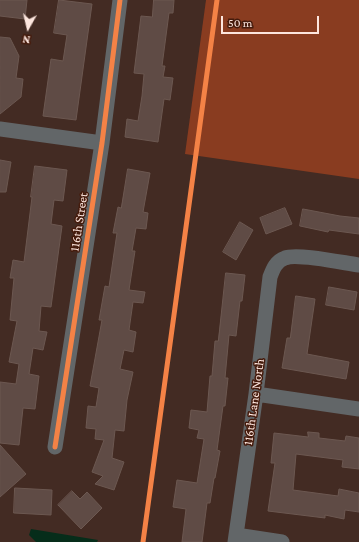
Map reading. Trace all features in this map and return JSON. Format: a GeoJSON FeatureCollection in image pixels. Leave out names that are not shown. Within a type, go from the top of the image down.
{"type":"FeatureCollection","features":[{"type":"Feature","properties":{"kind":"street","name":"116th Street"},"geometry":{"type":"LineString","coordinates":[[55,447],[102,143],[120,0]]}},
{"type":"Feature","properties":{"kind":"street"},"geometry":{"type":"LineString","coordinates":[[0,129],[102,143]]}},
{"type":"Feature","properties":{"kind":"street","name":"116th Lane North"},"geometry":{"type":"LineString","coordinates":[[236,539],[270,277],[276,264],[284,258],[296,256],[359,265]]}},
{"type":"Feature","properties":{"kind":"street"},"geometry":{"type":"LineString","coordinates":[[256,394],[359,409]]}},
{"type":"Feature","properties":{"kind":"street"},"geometry":{"type":"LineString","coordinates":[[236,539],[282,542]]}},
{"type":"Feature","properties":{"kind":"shaded area"},"geometry":{"type":"Polygon","coordinates":[[[206,0],[359,0],[359,179],[185,154],[206,0]]]}},
{"type":"Feature","properties":{"kind":"shaded area"},"geometry":{"type":"Polygon","coordinates":[[[31,529],[98,540],[97,542],[36,542],[29,535],[31,529]]]}},
{"type":"Feature","properties":{"kind":"building"},"geometry":{"type":"Polygon","coordinates":[[[0,0],[27,0],[25,19],[0,16],[0,0]]]}},
{"type":"Feature","properties":{"kind":"building"},"geometry":{"type":"Polygon","coordinates":[[[59,0],[92,4],[76,120],[43,116],[51,59],[63,61],[67,35],[54,33],[59,0]]]}},
{"type":"Feature","properties":{"kind":"building"},"geometry":{"type":"Polygon","coordinates":[[[154,0],[174,0],[173,13],[169,13],[162,66],[165,66],[163,77],[173,78],[170,100],[164,99],[158,142],[125,137],[127,119],[138,121],[142,96],[144,74],[134,73],[141,16],[152,17],[154,0]]]}},
{"type":"Feature","properties":{"kind":"building"},"geometry":{"type":"Polygon","coordinates":[[[0,37],[10,38],[19,56],[16,78],[23,79],[21,97],[0,114],[0,37]]]}},
{"type":"Feature","properties":{"kind":"building"},"geometry":{"type":"Polygon","coordinates":[[[0,160],[11,162],[6,192],[0,192],[0,160]]]}},
{"type":"Feature","properties":{"kind":"building"},"geometry":{"type":"Polygon","coordinates":[[[35,166],[67,170],[63,201],[54,200],[51,224],[62,226],[51,307],[41,306],[39,331],[47,332],[43,350],[33,348],[29,374],[39,376],[35,409],[23,408],[19,445],[0,443],[0,382],[16,384],[19,364],[9,362],[17,321],[10,320],[14,278],[10,278],[13,260],[24,262],[35,166]]]}},
{"type":"Feature","properties":{"kind":"building"},"geometry":{"type":"Polygon","coordinates":[[[128,169],[150,173],[143,212],[148,213],[146,229],[136,228],[132,251],[135,251],[129,290],[145,292],[143,303],[133,302],[129,330],[136,332],[133,352],[124,350],[120,369],[133,372],[127,400],[124,431],[115,430],[112,458],[124,462],[114,490],[95,484],[103,476],[92,472],[104,440],[95,439],[96,429],[86,428],[88,406],[96,407],[99,388],[90,386],[102,320],[99,320],[105,286],[109,287],[117,233],[113,233],[118,207],[121,208],[128,169]]]}},
{"type":"Feature","properties":{"kind":"building"},"geometry":{"type":"Polygon","coordinates":[[[285,208],[292,224],[266,234],[260,218],[285,208]]]}},
{"type":"Feature","properties":{"kind":"building"},"geometry":{"type":"Polygon","coordinates":[[[303,209],[359,218],[359,234],[329,230],[328,232],[300,226],[303,209]]]}},
{"type":"Feature","properties":{"kind":"building"},"geometry":{"type":"Polygon","coordinates":[[[240,222],[253,230],[236,260],[223,252],[240,222]]]}},
{"type":"Feature","properties":{"kind":"building"},"geometry":{"type":"Polygon","coordinates":[[[226,273],[245,275],[236,336],[229,335],[225,378],[228,378],[225,406],[223,406],[217,450],[220,451],[210,503],[207,503],[202,542],[182,542],[186,509],[173,507],[177,480],[197,483],[204,439],[197,438],[199,430],[189,428],[191,410],[207,412],[210,376],[212,376],[215,341],[218,341],[226,273]]]}},
{"type":"Feature","properties":{"kind":"building"},"geometry":{"type":"Polygon","coordinates":[[[329,287],[357,292],[354,310],[326,305],[329,287]]]}},
{"type":"Feature","properties":{"kind":"building"},"geometry":{"type":"Polygon","coordinates":[[[296,296],[315,299],[307,354],[349,362],[346,379],[282,368],[287,338],[290,338],[296,296]]]}},
{"type":"Feature","properties":{"kind":"building"},"geometry":{"type":"Polygon","coordinates":[[[308,432],[319,433],[319,438],[345,441],[346,436],[359,438],[359,469],[342,467],[343,460],[296,454],[293,490],[338,496],[339,489],[359,493],[359,512],[345,510],[344,519],[325,515],[325,518],[268,511],[275,463],[271,463],[274,433],[308,437],[308,432]]]}},
{"type":"Feature","properties":{"kind":"building"},"geometry":{"type":"Polygon","coordinates":[[[0,445],[26,474],[0,497],[0,445]]]}},
{"type":"Feature","properties":{"kind":"building"},"geometry":{"type":"Polygon","coordinates":[[[15,488],[52,490],[51,515],[14,513],[15,488]]]}},
{"type":"Feature","properties":{"kind":"building"},"geometry":{"type":"Polygon","coordinates":[[[72,491],[80,499],[87,492],[102,508],[81,529],[58,505],[72,491]]]}},
{"type":"Feature","properties":{"kind":"cycle path"},"geometry":{"type":"LineString","coordinates":[[55,447],[102,143],[120,0]]}},
{"type":"Feature","properties":{"kind":"cycle path"},"geometry":{"type":"LineString","coordinates":[[143,542],[217,0]]}}]}
